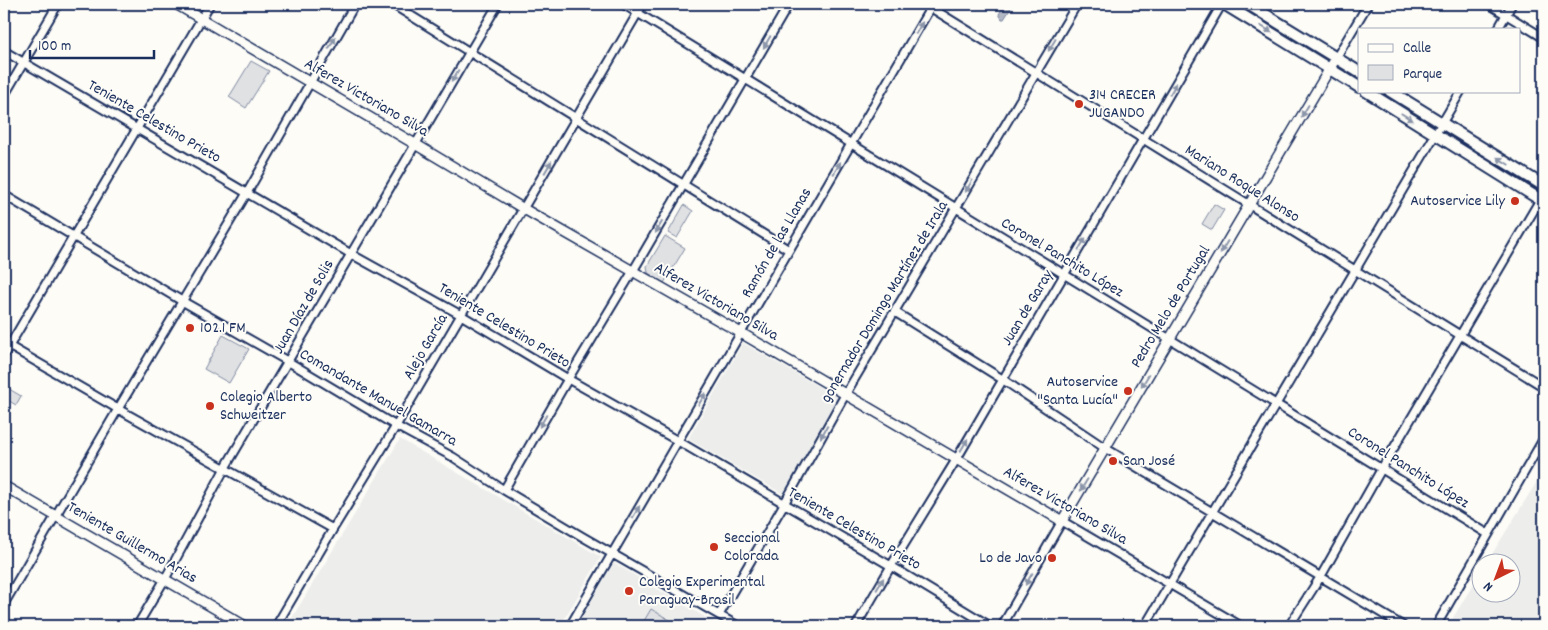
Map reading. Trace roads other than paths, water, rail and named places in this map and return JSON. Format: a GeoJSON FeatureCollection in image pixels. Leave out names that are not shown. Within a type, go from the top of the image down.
{"type":"FeatureCollection","features":[{"type":"Feature","properties":{"kind":"main road"},"geometry":{"type":"LineString","coordinates":[[1223,4],[1358,86]]}},
{"type":"Feature","properties":{"kind":"main road"},"geometry":{"type":"LineString","coordinates":[[1248,4],[1358,71]]}},
{"type":"Feature","properties":{"kind":"main road"},"geometry":{"type":"LineString","coordinates":[[1368,92],[1543,198]]}},
{"type":"Feature","properties":{"kind":"main road"},"geometry":{"type":"LineString","coordinates":[[1392,92],[1544,186]]}},
{"type":"Feature","properties":{"kind":"street"},"geometry":{"type":"LineString","coordinates":[[4,96],[58,4]]}},
{"type":"Feature","properties":{"kind":"street","name":"Alferez Victoriano Silva"},"geometry":{"type":"LineString","coordinates":[[176,4],[524,209],[741,333],[1241,626]]}},
{"type":"Feature","properties":{"kind":"street"},"geometry":{"type":"LineString","coordinates":[[4,355],[210,4]]}},
{"type":"Feature","properties":{"kind":"street"},"geometry":{"type":"LineString","coordinates":[[4,604],[247,193],[355,4]]}},
{"type":"Feature","properties":{"kind":"street"},"geometry":{"type":"LineString","coordinates":[[392,4],[789,250]]}},
{"type":"Feature","properties":{"kind":"street","name":"Juan Díaz de Solis"},"geometry":{"type":"LineString","coordinates":[[137,626],[165,580],[225,468],[498,4]]}},
{"type":"Feature","properties":{"kind":"street","name":"Coronel Panchito López"},"geometry":{"type":"LineString","coordinates":[[623,4],[1488,534]]}},
{"type":"Feature","properties":{"kind":"street","name":"Alejo García"},"geometry":{"type":"LineString","coordinates":[[276,626],[644,4]]}},
{"type":"Feature","properties":{"kind":"street"},"geometry":{"type":"LineString","coordinates":[[504,490],[789,4]]}},
{"type":"Feature","properties":{"kind":"street","name":"gonernador Domingo Martínez de Irala"},"geometry":{"type":"LineString","coordinates":[[719,615],[845,395],[1077,4]]}},
{"type":"Feature","properties":{"kind":"street","name":"Juan de Garay"},"geometry":{"type":"LineString","coordinates":[[856,626],[890,566],[956,460],[1223,4]]}},
{"type":"Feature","properties":{"kind":"street","name":"Pedro Melo de Portugal"},"geometry":{"type":"LineString","coordinates":[[1002,626],[1368,4]]}},
{"type":"Feature","properties":{"kind":"street"},"geometry":{"type":"LineString","coordinates":[[1489,4],[1544,38]]}},
{"type":"Feature","properties":{"kind":"street"},"geometry":{"type":"LineString","coordinates":[[1499,28],[1512,4]]}},
{"type":"Feature","properties":{"kind":"street","name":"Mariano Roque Alonso"},"geometry":{"type":"LineString","coordinates":[[929,5],[1544,387]]}},
{"type":"Feature","properties":{"kind":"street","name":"Ramón de las Llanas"},"geometry":{"type":"LineString","coordinates":[[570,626],[851,144],[929,5]]}},
{"type":"Feature","properties":{"kind":"street","name":"Teniente Celestino Prieto"},"geometry":{"type":"LineString","coordinates":[[4,51],[351,254],[461,315],[568,379],[678,441],[990,626]]}},
{"type":"Feature","properties":{"kind":"street"},"geometry":{"type":"LineString","coordinates":[[1145,626],[1460,92]]}},
{"type":"Feature","properties":{"kind":"street","name":"Comandante Manuel Gamarra"},"geometry":{"type":"LineString","coordinates":[[4,195],[182,302],[453,457],[504,490],[738,626]]}},
{"type":"Feature","properties":{"kind":"street"},"geometry":{"type":"LineString","coordinates":[[1289,626],[1321,576],[1382,468],[1543,198]]}},
{"type":"Feature","properties":{"kind":"street"},"geometry":{"type":"LineString","coordinates":[[895,312],[1002,379],[1105,448],[1403,626]]}},
{"type":"Feature","properties":{"kind":"street"},"geometry":{"type":"LineString","coordinates":[[9,346],[333,529]]}},
{"type":"Feature","properties":{"kind":"street"},"geometry":{"type":"LineString","coordinates":[[1436,626],[1544,438]]}},
{"type":"Feature","properties":{"kind":"street","name":"Teniente Guillermo Arias"},"geometry":{"type":"LineString","coordinates":[[4,486],[244,626]]}},
{"type":"Feature","properties":{"kind":"place","name":"314 CRECER JUGANDO"},"geometry":{"type":"Point","coordinates":[1079,104]}},
{"type":"Feature","properties":{"kind":"place","name":"Autoservice Lily"},"geometry":{"type":"Point","coordinates":[1515,201]}},
{"type":"Feature","properties":{"kind":"place","name":"102.1 FM"},"geometry":{"type":"Point","coordinates":[190,328]}},
{"type":"Feature","properties":{"kind":"place","name":"Autoservice \"Santa Lucía\""},"geometry":{"type":"Point","coordinates":[1128,391]}},
{"type":"Feature","properties":{"kind":"place","name":"Colegio Alberto Schweitzer"},"geometry":{"type":"Point","coordinates":[210,406]}},
{"type":"Feature","properties":{"kind":"place","name":"San José"},"geometry":{"type":"Point","coordinates":[1113,461]}},
{"type":"Feature","properties":{"kind":"place","name":"Seccional Colorada"},"geometry":{"type":"Point","coordinates":[714,547]}},
{"type":"Feature","properties":{"kind":"place","name":"Lo de Javo"},"geometry":{"type":"Point","coordinates":[1052,558]}},
{"type":"Feature","properties":{"kind":"place","name":"Colegio Experimental Paraguay-Brasil"},"geometry":{"type":"Point","coordinates":[629,591]}}]}
